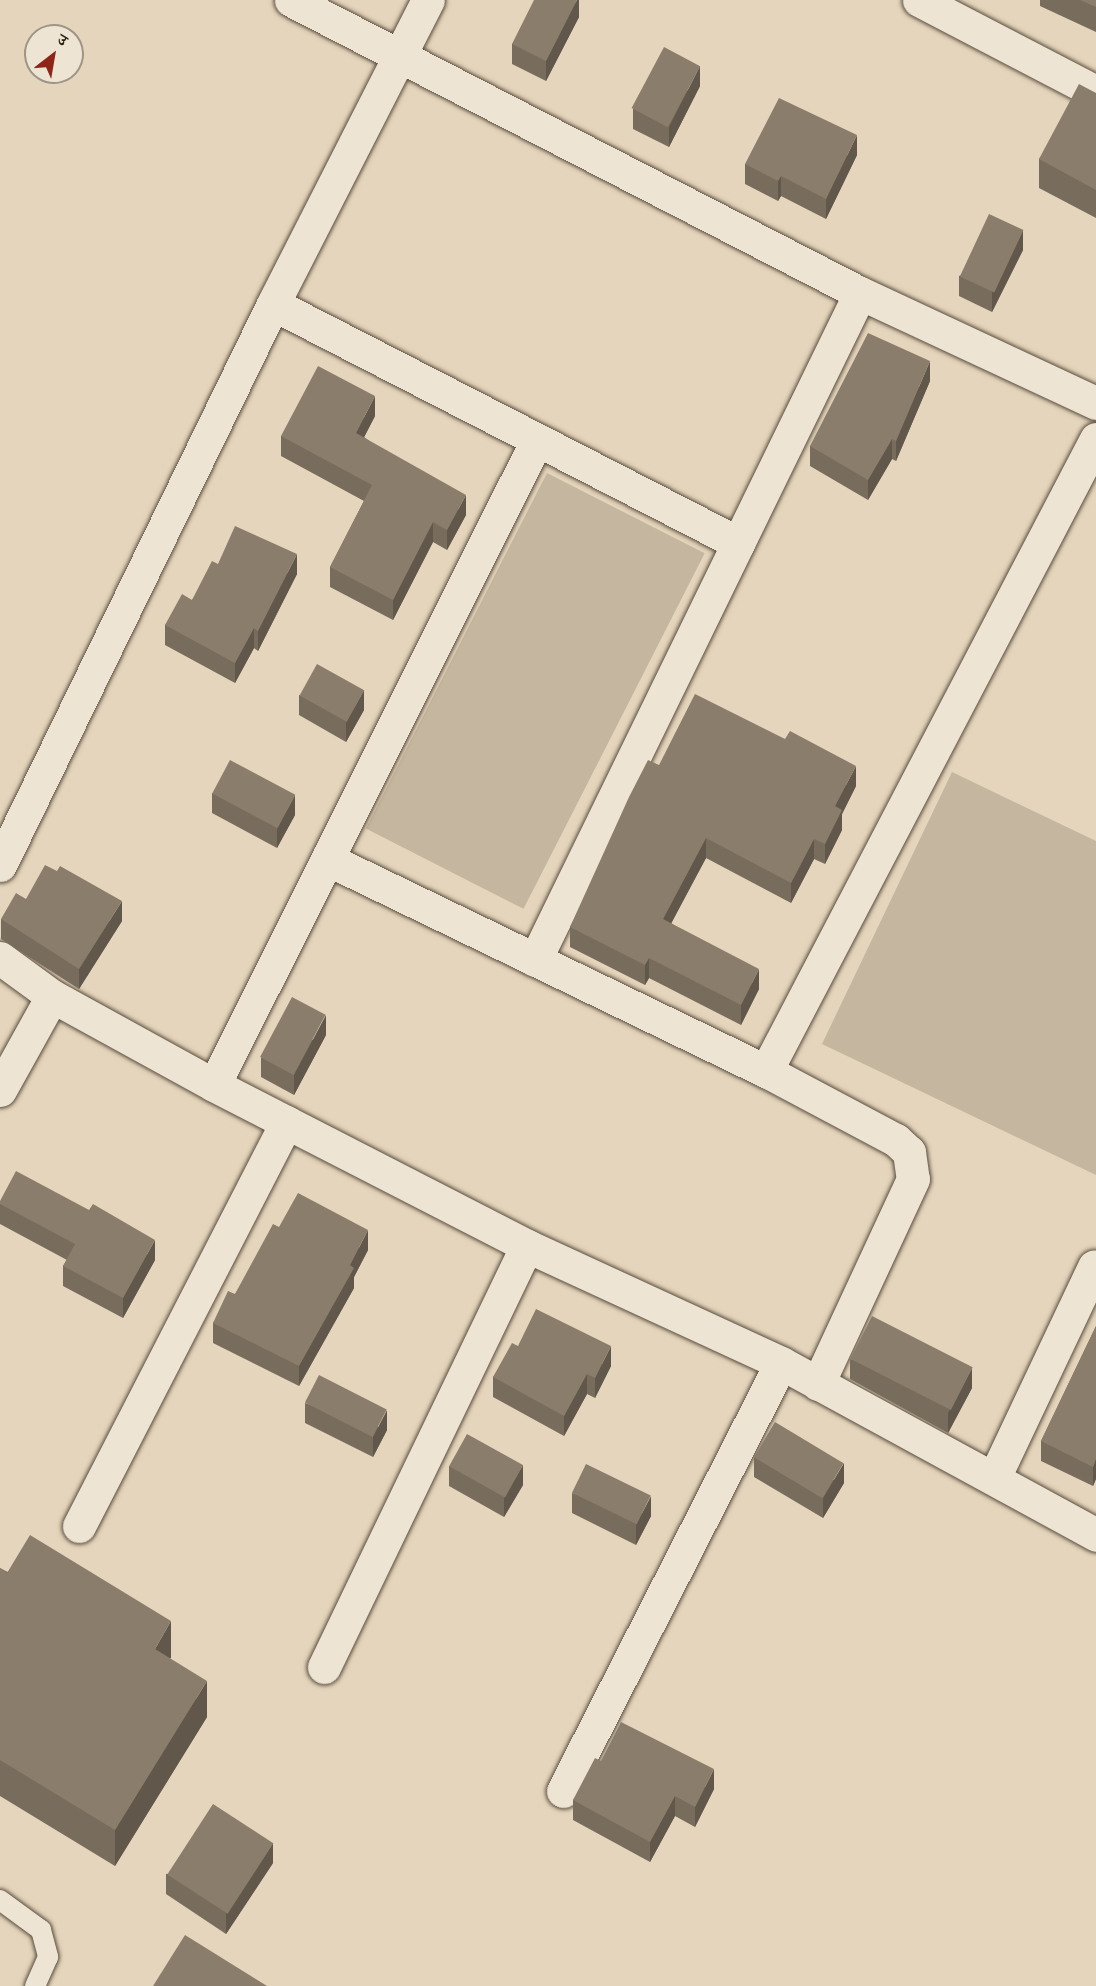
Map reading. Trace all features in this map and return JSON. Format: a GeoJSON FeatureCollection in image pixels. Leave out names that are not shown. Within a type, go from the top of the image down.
{"type":"FeatureCollection","features":[{"type":"Feature","properties":{"kind":"street"},"geometry":{"type":"LineString","coordinates":[[291,0],[860,293],[1096,402]]}},
{"type":"Feature","properties":{"kind":"street"},"geometry":{"type":"LineString","coordinates":[[0,865],[273,304],[428,0]]}},
{"type":"Feature","properties":{"kind":"street"},"geometry":{"type":"LineString","coordinates":[[919,0],[1096,92]]}},
{"type":"Feature","properties":{"kind":"street"},"geometry":{"type":"LineString","coordinates":[[535,960],[860,293]]}},
{"type":"Feature","properties":{"kind":"street"},"geometry":{"type":"LineString","coordinates":[[273,304],[738,543]]}},
{"type":"Feature","properties":{"kind":"street"},"geometry":{"type":"LineString","coordinates":[[766,1071],[1096,439]]}},
{"type":"Feature","properties":{"kind":"street"},"geometry":{"type":"LineString","coordinates":[[214,1085],[537,440]]}},
{"type":"Feature","properties":{"kind":"street"},"geometry":{"type":"LineString","coordinates":[[327,859],[766,1071],[896,1140],[909,1152],[913,1164],[913,1179],[819,1384]]}},
{"type":"Feature","properties":{"kind":"street"},"geometry":{"type":"LineString","coordinates":[[0,958],[52,996],[214,1085],[527,1246],[781,1363],[1096,1535]]}},
{"type":"Feature","properties":{"kind":"street"},"geometry":{"type":"LineString","coordinates":[[0,1090],[52,996]]}},
{"type":"Feature","properties":{"kind":"street"},"geometry":{"type":"LineString","coordinates":[[80,1526],[287,1122]]}},
{"type":"Feature","properties":{"kind":"street"},"geometry":{"type":"LineString","coordinates":[[324,1667],[527,1246]]}},
{"type":"Feature","properties":{"kind":"street"},"geometry":{"type":"LineString","coordinates":[[994,1478],[1094,1266]]}},
{"type":"Feature","properties":{"kind":"street"},"geometry":{"type":"LineString","coordinates":[[563,1791],[781,1363]]}},
{"type":"Feature","properties":{"kind":"lane"},"geometry":{"type":"LineString","coordinates":[[0,1900],[41,1930],[48,1957],[35,1986]]}},
{"type":"Feature","properties":{"kind":"shaded area"},"geometry":{"type":"Polygon","coordinates":[[[547,473],[705,553],[524,909],[366,829],[547,473]]]}},
{"type":"Feature","properties":{"kind":"shaded area"},"geometry":{"type":"Polygon","coordinates":[[[952,772],[1096,841],[1096,1175],[822,1044],[952,772]]]}},
{"type":"Feature","properties":{"kind":"building"},"geometry":{"type":"Polygon","coordinates":[[[534,0],[577,0],[546,61],[512,44],[534,0]]]}},
{"type":"Feature","properties":{"kind":"building"},"geometry":{"type":"Polygon","coordinates":[[[1080,0],[1096,0],[1096,7],[1080,0]]]}},
{"type":"Feature","properties":{"kind":"building"},"geometry":{"type":"Polygon","coordinates":[[[664,47],[700,66],[668,127],[632,108],[664,47]]]}},
{"type":"Feature","properties":{"kind":"building"},"geometry":{"type":"Polygon","coordinates":[[[1079,84],[1096,93],[1096,190],[1039,159],[1079,84]]]}},
{"type":"Feature","properties":{"kind":"building"},"geometry":{"type":"Polygon","coordinates":[[[779,98],[857,135],[826,199],[781,176],[778,181],[745,164],[779,98]]]}},
{"type":"Feature","properties":{"kind":"building"},"geometry":{"type":"Polygon","coordinates":[[[989,214],[1023,230],[994,293],[960,277],[989,214]]]}},
{"type":"Feature","properties":{"kind":"building"},"geometry":{"type":"Polygon","coordinates":[[[868,333],[930,361],[896,441],[892,439],[868,480],[810,446],[868,333]]]}},
{"type":"Feature","properties":{"kind":"building"},"geometry":{"type":"Polygon","coordinates":[[[318,366],[375,396],[356,433],[466,495],[447,530],[433,522],[393,600],[330,567],[372,485],[281,436],[318,366]]]}},
{"type":"Feature","properties":{"kind":"building"},"geometry":{"type":"Polygon","coordinates":[[[235,526],[297,554],[258,631],[254,628],[235,663],[165,625],[182,594],[192,600],[212,561],[218,564],[235,526]]]}},
{"type":"Feature","properties":{"kind":"building"},"geometry":{"type":"Polygon","coordinates":[[[317,664],[364,690],[347,722],[300,695],[317,664]]]}},
{"type":"Feature","properties":{"kind":"building"},"geometry":{"type":"Polygon","coordinates":[[[695,694],[785,739],[790,731],[856,766],[835,806],[842,810],[825,844],[814,839],[791,883],[706,838],[663,919],[759,969],[741,1005],[649,958],[645,965],[570,927],[648,760],[659,765],[695,694]]]}},
{"type":"Feature","properties":{"kind":"building"},"geometry":{"type":"Polygon","coordinates":[[[230,760],[295,795],[277,828],[212,794],[230,760]]]}},
{"type":"Feature","properties":{"kind":"building"},"geometry":{"type":"Polygon","coordinates":[[[45,865],[57,871],[60,866],[122,901],[79,969],[1,919],[16,893],[26,899],[45,865]]]}},
{"type":"Feature","properties":{"kind":"building"},"geometry":{"type":"Polygon","coordinates":[[[292,997],[326,1015],[294,1075],[260,1057],[292,997]]]}},
{"type":"Feature","properties":{"kind":"building"},"geometry":{"type":"Polygon","coordinates":[[[16,1171],[89,1210],[93,1204],[155,1240],[123,1298],[63,1266],[75,1244],[0,1204],[16,1171]]]}},
{"type":"Feature","properties":{"kind":"building"},"geometry":{"type":"Polygon","coordinates":[[[298,1193],[368,1230],[350,1265],[354,1268],[299,1366],[213,1323],[228,1291],[235,1294],[273,1224],[279,1227],[298,1193]]]}},
{"type":"Feature","properties":{"kind":"building"},"geometry":{"type":"Polygon","coordinates":[[[536,1309],[611,1346],[595,1378],[587,1374],[564,1416],[493,1377],[512,1343],[518,1346],[536,1309]]]}},
{"type":"Feature","properties":{"kind":"building"},"geometry":{"type":"Polygon","coordinates":[[[872,1316],[973,1367],[951,1410],[850,1359],[872,1316]]]}},
{"type":"Feature","properties":{"kind":"building"},"geometry":{"type":"Polygon","coordinates":[[[1096,1326],[1096,1459],[1093,1467],[1041,1441],[1096,1326]]]}},
{"type":"Feature","properties":{"kind":"building"},"geometry":{"type":"Polygon","coordinates":[[[319,1375],[387,1410],[373,1437],[305,1403],[319,1375]]]}},
{"type":"Feature","properties":{"kind":"building"},"geometry":{"type":"Polygon","coordinates":[[[775,1422],[844,1463],[822,1498],[754,1457],[775,1422]]]}},
{"type":"Feature","properties":{"kind":"building"},"geometry":{"type":"Polygon","coordinates":[[[467,1434],[523,1465],[505,1497],[449,1466],[467,1434]]]}},
{"type":"Feature","properties":{"kind":"building"},"geometry":{"type":"Polygon","coordinates":[[[586,1464],[651,1496],[637,1524],[572,1493],[586,1464]]]}},
{"type":"Feature","properties":{"kind":"building"},"geometry":{"type":"Polygon","coordinates":[[[30,1535],[171,1621],[155,1649],[207,1681],[115,1830],[0,1760],[0,1568],[7,1573],[30,1535]]]}},
{"type":"Feature","properties":{"kind":"building"},"geometry":{"type":"Polygon","coordinates":[[[621,1722],[714,1769],[695,1807],[675,1796],[650,1842],[573,1800],[595,1758],[601,1761],[621,1722]]]}},
{"type":"Feature","properties":{"kind":"building"},"geometry":{"type":"Polygon","coordinates":[[[213,1804],[273,1843],[228,1914],[167,1874],[213,1804]]]}},
{"type":"Feature","properties":{"kind":"building"},"geometry":{"type":"Polygon","coordinates":[[[185,1935],[267,1986],[153,1986],[185,1935]]]}}]}
